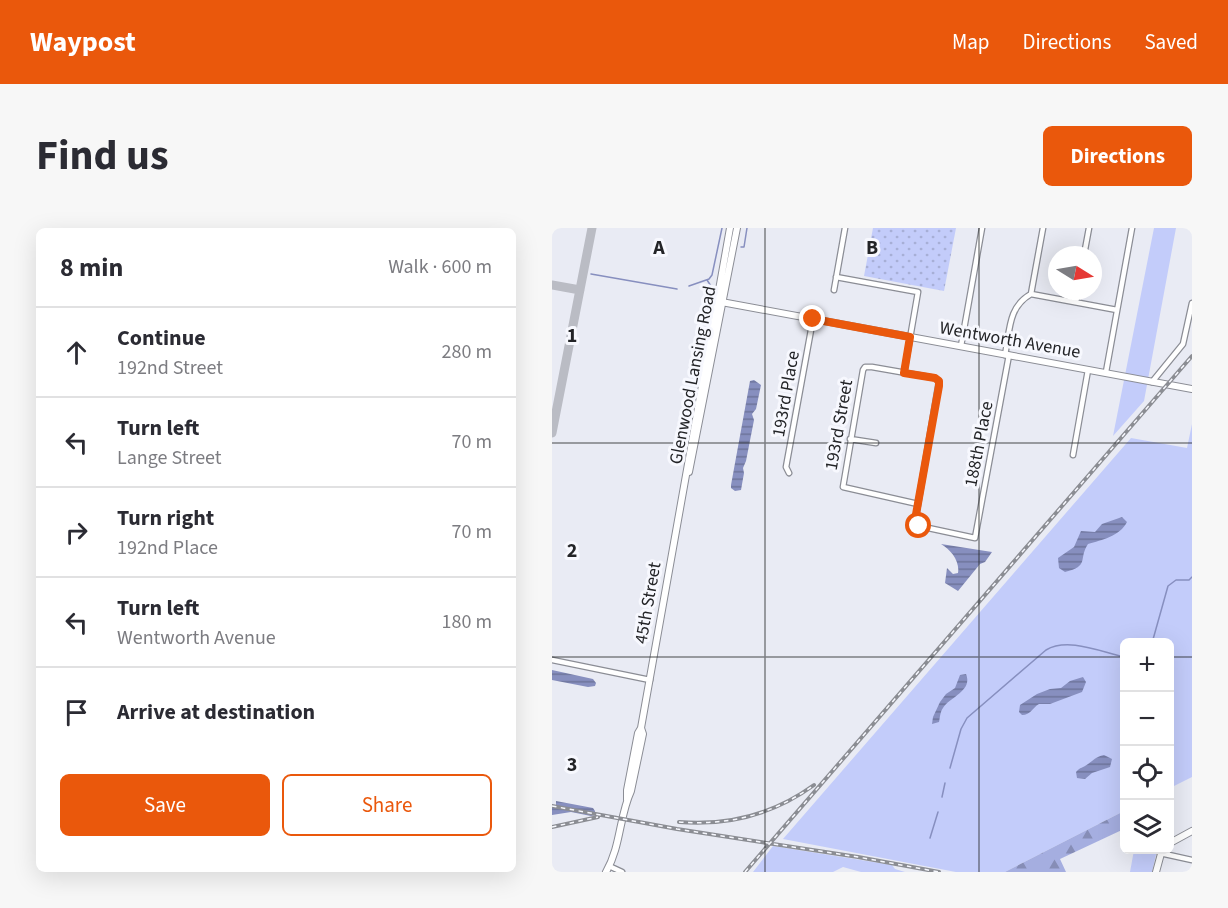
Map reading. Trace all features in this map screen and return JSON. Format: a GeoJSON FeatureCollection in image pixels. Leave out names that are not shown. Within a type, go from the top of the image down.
{"type":"FeatureCollection","features":[{"type":"Feature","properties":{"kind":"main road","name":"Glenwood Lansing Road"},"geometry":{"type":"LineString","coordinates":[[720,302],[730,228]]}},
{"type":"Feature","properties":{"kind":"main road","name":"Glenwood Lansing Road"},"geometry":{"type":"LineString","coordinates":[[685,484],[720,302],[737,228]]}},
{"type":"Feature","properties":{"kind":"main road","name":"Wentworth Avenue"},"geometry":{"type":"LineString","coordinates":[[720,302],[1192,389]]}},
{"type":"Feature","properties":{"kind":"main road","name":"45th Street"},"geometry":{"type":"LineString","coordinates":[[608,869],[620,836],[685,484]]}},
{"type":"Feature","properties":{"kind":"main road"},"geometry":{"type":"LineString","coordinates":[[1174,841],[1192,831]]}},
{"type":"Feature","properties":{"kind":"main road"},"geometry":{"type":"LineString","coordinates":[[1156,872],[1160,854]]}},
{"type":"Feature","properties":{"kind":"street"},"geometry":{"type":"LineString","coordinates":[[834,290],[845,228]]}},
{"type":"Feature","properties":{"kind":"street"},"geometry":{"type":"LineString","coordinates":[[961,346],[982,228]]}},
{"type":"Feature","properties":{"kind":"street"},"geometry":{"type":"LineString","coordinates":[[1043,228],[1031,294],[1118,310]]}},
{"type":"Feature","properties":{"kind":"street"},"geometry":{"type":"LineString","coordinates":[[1086,246],[1089,228]]}},
{"type":"Feature","properties":{"kind":"street"},"geometry":{"type":"LineString","coordinates":[[1106,372],[1132,228]]}},
{"type":"Feature","properties":{"kind":"street"},"geometry":{"type":"LineString","coordinates":[[836,277],[918,292],[904,373],[935,378],[939,381],[918,504]]}},
{"type":"Feature","properties":{"kind":"street","name":"188th Place"},"geometry":{"type":"LineString","coordinates":[[918,504],[915,520],[917,525],[975,538],[1014,309],[1022,299],[1031,294]]}},
{"type":"Feature","properties":{"kind":"street"},"geometry":{"type":"LineString","coordinates":[[1152,382],[1183,344],[1192,303]]}},
{"type":"Feature","properties":{"kind":"street","name":"193rd Place"},"geometry":{"type":"LineString","coordinates":[[789,473],[786,467],[813,319]]}},
{"type":"Feature","properties":{"kind":"street","name":"193rd Street"},"geometry":{"type":"LineString","coordinates":[[904,373],[865,367],[862,373],[843,487],[918,504]]}},
{"type":"Feature","properties":{"kind":"street"},"geometry":{"type":"LineString","coordinates":[[1073,455],[1088,370]]}},
{"type":"Feature","properties":{"kind":"street"},"geometry":{"type":"LineString","coordinates":[[850,439],[876,443]]}},
{"type":"Feature","properties":{"kind":"street"},"geometry":{"type":"LineString","coordinates":[[552,660],[650,680]]}},
{"type":"Feature","properties":{"kind":"street"},"geometry":{"type":"LineString","coordinates":[[1171,854],[1192,860]]}},
{"type":"Feature","properties":{"kind":"street"},"geometry":{"type":"LineString","coordinates":[[608,869],[622,872]]}},
{"type":"Feature","properties":{"kind":"shaded area"},"geometry":{"type":"Polygon","coordinates":[[[873,228],[956,228],[944,291],[864,276],[873,228]]]}},
{"type":"Feature","properties":{"kind":"shaded area"},"geometry":{"type":"Polygon","coordinates":[[[1154,228],[1176,228],[1144,401],[1113,436],[1154,228]]]}},
{"type":"Feature","properties":{"kind":"shaded area"},"geometry":{"type":"Polygon","coordinates":[[[754,380],[761,385],[756,409],[752,414],[754,420],[743,468],[741,490],[735,491],[731,485],[750,381],[754,380]]]}},
{"type":"Feature","properties":{"kind":"shaded area"},"geometry":{"type":"Polygon","coordinates":[[[1192,424],[1192,777],[1174,786],[1174,638],[1120,638],[1120,813],[1005,872],[956,872],[783,839],[1131,438],[1187,448],[1192,424]]]}},
{"type":"Feature","properties":{"kind":"shaded area"},"geometry":{"type":"Polygon","coordinates":[[[1122,517],[1127,522],[1124,527],[1110,537],[1088,544],[1078,567],[1065,572],[1059,568],[1058,558],[1074,547],[1081,531],[1095,532],[1102,524],[1122,517]]]}},
{"type":"Feature","properties":{"kind":"shaded area"},"geometry":{"type":"Polygon","coordinates":[[[941,544],[992,552],[958,591],[945,583],[947,568],[953,574],[958,573],[958,564],[954,556],[941,544]]]}},
{"type":"Feature","properties":{"kind":"shaded area"},"geometry":{"type":"Polygon","coordinates":[[[552,670],[593,679],[595,686],[588,687],[552,680],[552,670]]]}},
{"type":"Feature","properties":{"kind":"shaded area"},"geometry":{"type":"Polygon","coordinates":[[[966,674],[964,689],[946,704],[939,722],[932,724],[940,702],[955,688],[960,675],[966,674]]]}},
{"type":"Feature","properties":{"kind":"shaded area"},"geometry":{"type":"Polygon","coordinates":[[[1083,677],[1086,682],[1082,692],[1050,704],[1039,704],[1025,715],[1019,712],[1020,705],[1037,694],[1061,688],[1070,681],[1083,677]]]}},
{"type":"Feature","properties":{"kind":"shaded area"},"geometry":{"type":"Polygon","coordinates":[[[1104,755],[1112,759],[1110,767],[1092,773],[1085,779],[1077,778],[1077,770],[1104,755]]]}},
{"type":"Feature","properties":{"kind":"shaded area"},"geometry":{"type":"Polygon","coordinates":[[[556,801],[593,808],[595,815],[571,812],[552,815],[552,808],[556,807],[556,801]]]}},
{"type":"Feature","properties":{"kind":"shaded area"},"geometry":{"type":"Polygon","coordinates":[[[773,846],[892,865],[895,869],[905,872],[861,872],[843,867],[833,872],[753,872],[773,846]]]}},
{"type":"Feature","properties":{"kind":"shaded area"},"geometry":{"type":"Polygon","coordinates":[[[1133,854],[1156,854],[1152,872],[1130,872],[1133,854]]]}},
{"type":"Feature","properties":{"kind":"green space"},"geometry":{"type":"Polygon","coordinates":[[[1120,813],[1120,831],[1060,859],[1066,872],[1005,872],[1120,813]]]}},
{"type":"Feature","properties":{"kind":"waterway"},"geometry":{"type":"LineString","coordinates":[[689,286],[709,279],[712,275],[722,228]]}},
{"type":"Feature","properties":{"kind":"waterway"},"geometry":{"type":"LineString","coordinates":[[741,247],[744,247],[747,228]]}},
{"type":"Feature","properties":{"kind":"waterway"},"geometry":{"type":"LineString","coordinates":[[591,274],[677,289]]}},
{"type":"Feature","properties":{"kind":"waterway"},"geometry":{"type":"LineString","coordinates":[[707,280],[713,289]]}},
{"type":"Feature","properties":{"kind":"waterway"},"geometry":{"type":"LineString","coordinates":[[1153,638],[1168,586],[1176,580],[1189,580],[1192,577]]}},
{"type":"Feature","properties":{"kind":"waterway"},"geometry":{"type":"LineString","coordinates":[[950,768],[961,729],[967,718],[1046,650],[1055,646],[1074,645],[1120,656]]}},
{"type":"Feature","properties":{"kind":"waterway"},"geometry":{"type":"LineString","coordinates":[[942,797],[945,783]]}},
{"type":"Feature","properties":{"kind":"waterway"},"geometry":{"type":"LineString","coordinates":[[930,838],[938,812]]}},
{"type":"Feature","properties":{"kind":"taxiway"},"geometry":{"type":"LineString","coordinates":[[552,433],[592,228]]}},
{"type":"Feature","properties":{"kind":"taxiway"},"geometry":{"type":"LineString","coordinates":[[552,285],[580,290]]}},
{"type":"Feature","properties":{"kind":"railway"},"geometry":{"type":"LineString","coordinates":[[745,872],[1192,356]]}},
{"type":"Feature","properties":{"kind":"railway"},"geometry":{"type":"LineString","coordinates":[[679,822],[716,822],[750,816],[783,804],[814,785]]}},
{"type":"Feature","properties":{"kind":"railway"},"geometry":{"type":"LineString","coordinates":[[552,806],[939,872]]}},
{"type":"Feature","properties":{"kind":"railway"},"geometry":{"type":"LineString","coordinates":[[552,827],[598,817]]}},
{"type":"Feature","properties":{"kind":"route"},"geometry":{"type":"LineString","coordinates":[[813,319],[910,337],[904,373],[935,378],[939,381],[915,520],[919,526]]}}]}
